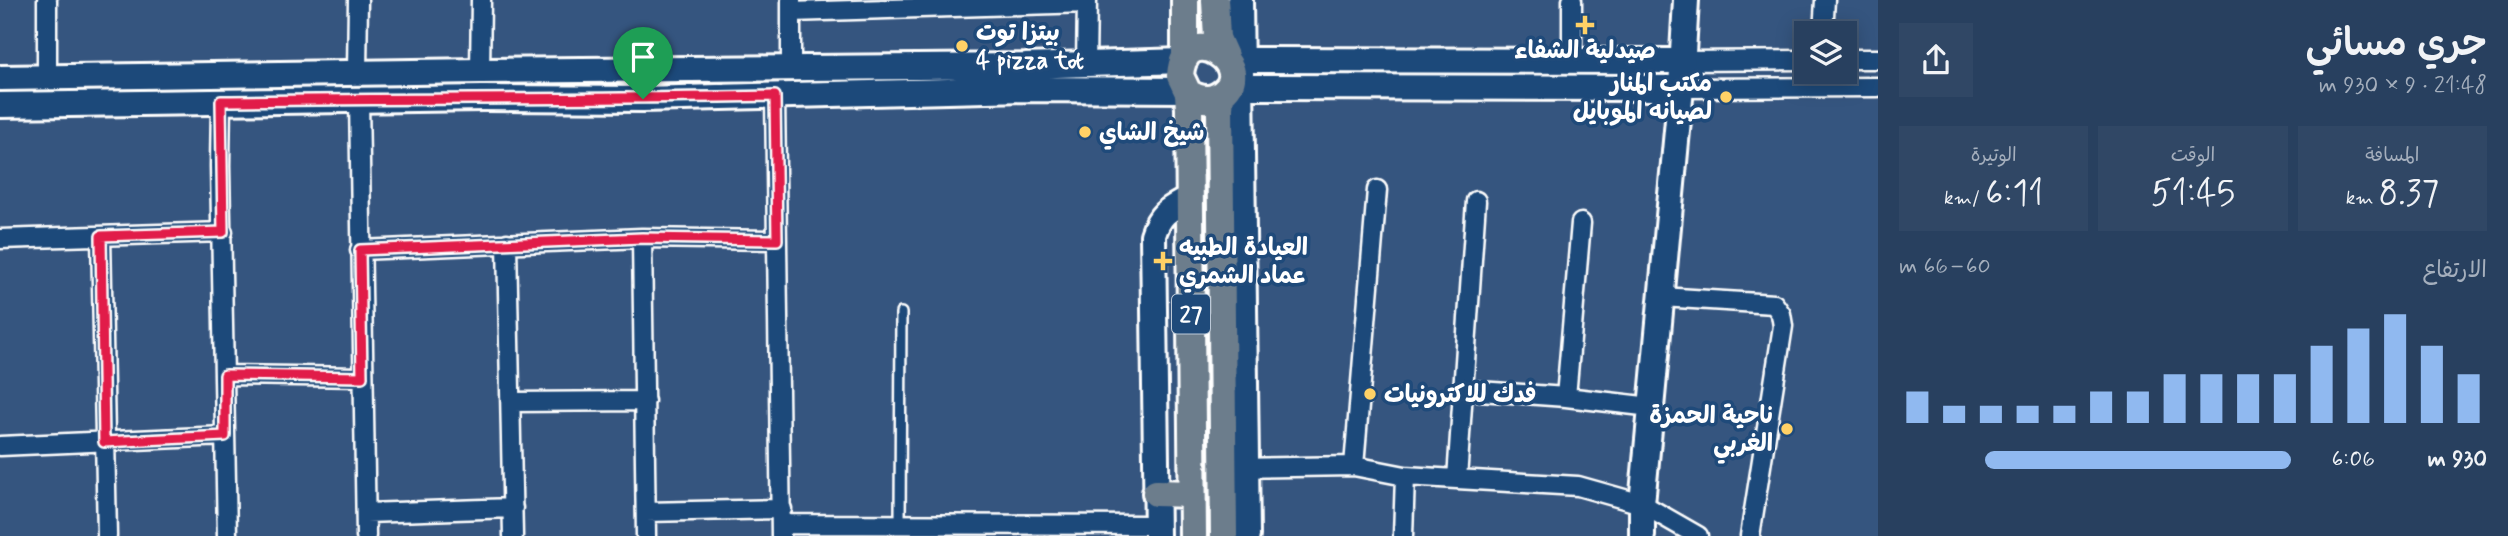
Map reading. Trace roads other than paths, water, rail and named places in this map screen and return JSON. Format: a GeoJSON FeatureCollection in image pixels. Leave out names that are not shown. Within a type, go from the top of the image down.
{"type":"FeatureCollection","features":[{"type":"Feature","properties":{"kind":"main road","name":"27"},"geometry":{"type":"LineString","coordinates":[[1185,0],[1184,60],[1180,76],[1187,91],[1193,536]]}},
{"type":"Feature","properties":{"kind":"main road","name":"27"},"geometry":{"type":"LineString","coordinates":[[1215,0],[1217,38],[1231,59],[1229,91],[1234,468],[1224,536]]}},
{"type":"Feature","properties":{"kind":"main road"},"geometry":{"type":"LineString","coordinates":[[1184,60],[1190,53],[1204,48],[1219,51],[1231,59]]}},
{"type":"Feature","properties":{"kind":"main road"},"geometry":{"type":"LineString","coordinates":[[1187,91],[1208,100],[1229,91]]}},
{"type":"Feature","properties":{"kind":"main road"},"geometry":{"type":"LineString","coordinates":[[1156,493],[1192,494]]}},
{"type":"Feature","properties":{"kind":"street"},"geometry":{"type":"LineString","coordinates":[[47,0],[47,77]]}},
{"type":"Feature","properties":{"kind":"street"},"geometry":{"type":"LineString","coordinates":[[357,72],[358,0]]}},
{"type":"Feature","properties":{"kind":"street"},"geometry":{"type":"LineString","coordinates":[[480,71],[481,0]]}},
{"type":"Feature","properties":{"kind":"street"},"geometry":{"type":"LineString","coordinates":[[1240,0],[1231,59],[1794,60]]}},
{"type":"Feature","properties":{"kind":"street"},"geometry":{"type":"LineString","coordinates":[[1572,0],[1572,61]]}},
{"type":"Feature","properties":{"kind":"street"},"geometry":{"type":"LineString","coordinates":[[1642,536],[1642,504],[1681,88],[1686,0]]}},
{"type":"Feature","properties":{"kind":"street"},"geometry":{"type":"LineString","coordinates":[[1824,21],[1825,0]]}},
{"type":"Feature","properties":{"kind":"street"},"geometry":{"type":"LineString","coordinates":[[791,68],[791,6],[1087,2],[1086,65]]}},
{"type":"Feature","properties":{"kind":"street"},"geometry":{"type":"LineString","coordinates":[[1857,59],[1878,59]]}},
{"type":"Feature","properties":{"kind":"street"},"geometry":{"type":"LineString","coordinates":[[0,105],[775,96],[1025,78],[1086,65],[1184,60]]}},
{"type":"Feature","properties":{"kind":"street"},"geometry":{"type":"LineString","coordinates":[[0,78],[791,68],[1025,78],[1187,91]]}},
{"type":"Feature","properties":{"kind":"street"},"geometry":{"type":"LineString","coordinates":[[642,69],[634,83],[643,99]]}},
{"type":"Feature","properties":{"kind":"street"},"geometry":{"type":"LineString","coordinates":[[589,70],[600,82],[599,90],[590,100]]}},
{"type":"Feature","properties":{"kind":"street"},"geometry":{"type":"LineString","coordinates":[[95,76],[97,103]]}},
{"type":"Feature","properties":{"kind":"street"},"geometry":{"type":"LineString","coordinates":[[1229,91],[1878,87]]}},
{"type":"Feature","properties":{"kind":"street"},"geometry":{"type":"LineString","coordinates":[[775,96],[781,523]]}},
{"type":"Feature","properties":{"kind":"street"},"geometry":{"type":"LineString","coordinates":[[359,99],[366,536]]}},
{"type":"Feature","properties":{"kind":"street"},"geometry":{"type":"LineString","coordinates":[[221,101],[227,536]]}},
{"type":"Feature","properties":{"kind":"street"},"geometry":{"type":"LineString","coordinates":[[1354,466],[1377,190]]}},
{"type":"Feature","properties":{"kind":"street"},"geometry":{"type":"LineString","coordinates":[[646,512],[781,523],[1157,530],[1153,235],[1156,223],[1163,214],[1190,198]]}},
{"type":"Feature","properties":{"kind":"street"},"geometry":{"type":"LineString","coordinates":[[1457,479],[1476,201]]}},
{"type":"Feature","properties":{"kind":"street"},"geometry":{"type":"LineString","coordinates":[[1566,397],[1581,223]]}},
{"type":"Feature","properties":{"kind":"street"},"geometry":{"type":"LineString","coordinates":[[0,239],[223,232]]}},
{"type":"Feature","properties":{"kind":"street"},"geometry":{"type":"LineString","coordinates":[[101,236],[107,536]]}},
{"type":"Feature","properties":{"kind":"street"},"geometry":{"type":"LineString","coordinates":[[360,250],[642,238],[777,240]]}},
{"type":"Feature","properties":{"kind":"street"},"geometry":{"type":"LineString","coordinates":[[642,238],[646,536]]}},
{"type":"Feature","properties":{"kind":"street"},"geometry":{"type":"LineString","coordinates":[[507,243],[513,536]]}},
{"type":"Feature","properties":{"kind":"street"},"geometry":{"type":"LineString","coordinates":[[1661,297],[1774,304],[1781,314],[1783,326],[1750,536]]}},
{"type":"Feature","properties":{"kind":"street"},"geometry":{"type":"LineString","coordinates":[[225,375],[362,377]]}},
{"type":"Feature","properties":{"kind":"street"},"geometry":{"type":"LineString","coordinates":[[1464,390],[1566,397],[1651,407]]}},
{"type":"Feature","properties":{"kind":"street"},"geometry":{"type":"LineString","coordinates":[[511,402],[645,401]]}},
{"type":"Feature","properties":{"kind":"street"},"geometry":{"type":"LineString","coordinates":[[0,446],[225,436]]}},
{"type":"Feature","properties":{"kind":"street"},"geometry":{"type":"LineString","coordinates":[[1247,536],[1234,468],[1354,466],[1405,476],[1578,486],[1642,504],[1698,536]]}},
{"type":"Feature","properties":{"kind":"street"},"geometry":{"type":"LineString","coordinates":[[1404,536],[1405,476]]}},
{"type":"Feature","properties":{"kind":"street"},"geometry":{"type":"LineString","coordinates":[[366,513],[513,508]]}},
{"type":"Feature","properties":{"kind":"lane"},"geometry":{"type":"LineString","coordinates":[[900,524],[901,313]]}},
{"type":"Feature","properties":{"kind":"place","name":"صيدلية الشفاء"},"geometry":{"type":"Point","coordinates":[1585,25]}},
{"type":"Feature","properties":{"kind":"place","name":"بيتزا توت 4 pizza tot"},"geometry":{"type":"Point","coordinates":[962,46]}},
{"type":"Feature","properties":{"kind":"place","name":"مكتب المنار لصيانه الموبايل"},"geometry":{"type":"Point","coordinates":[1726,97]}},
{"type":"Feature","properties":{"kind":"place","name":"شيخ الشاي"},"geometry":{"type":"Point","coordinates":[1085,132]}},
{"type":"Feature","properties":{"kind":"place","name":"العيادة الطبيه عماد الشمري"},"geometry":{"type":"Point","coordinates":[1163,261]}},
{"type":"Feature","properties":{"kind":"place","name":"فدك للاكترونيات"},"geometry":{"type":"Point","coordinates":[1370,394]}},
{"type":"Feature","properties":{"kind":"place","name":"ناحية الحمزة الغربي"},"geometry":{"type":"Point","coordinates":[1787,429]}}]}
